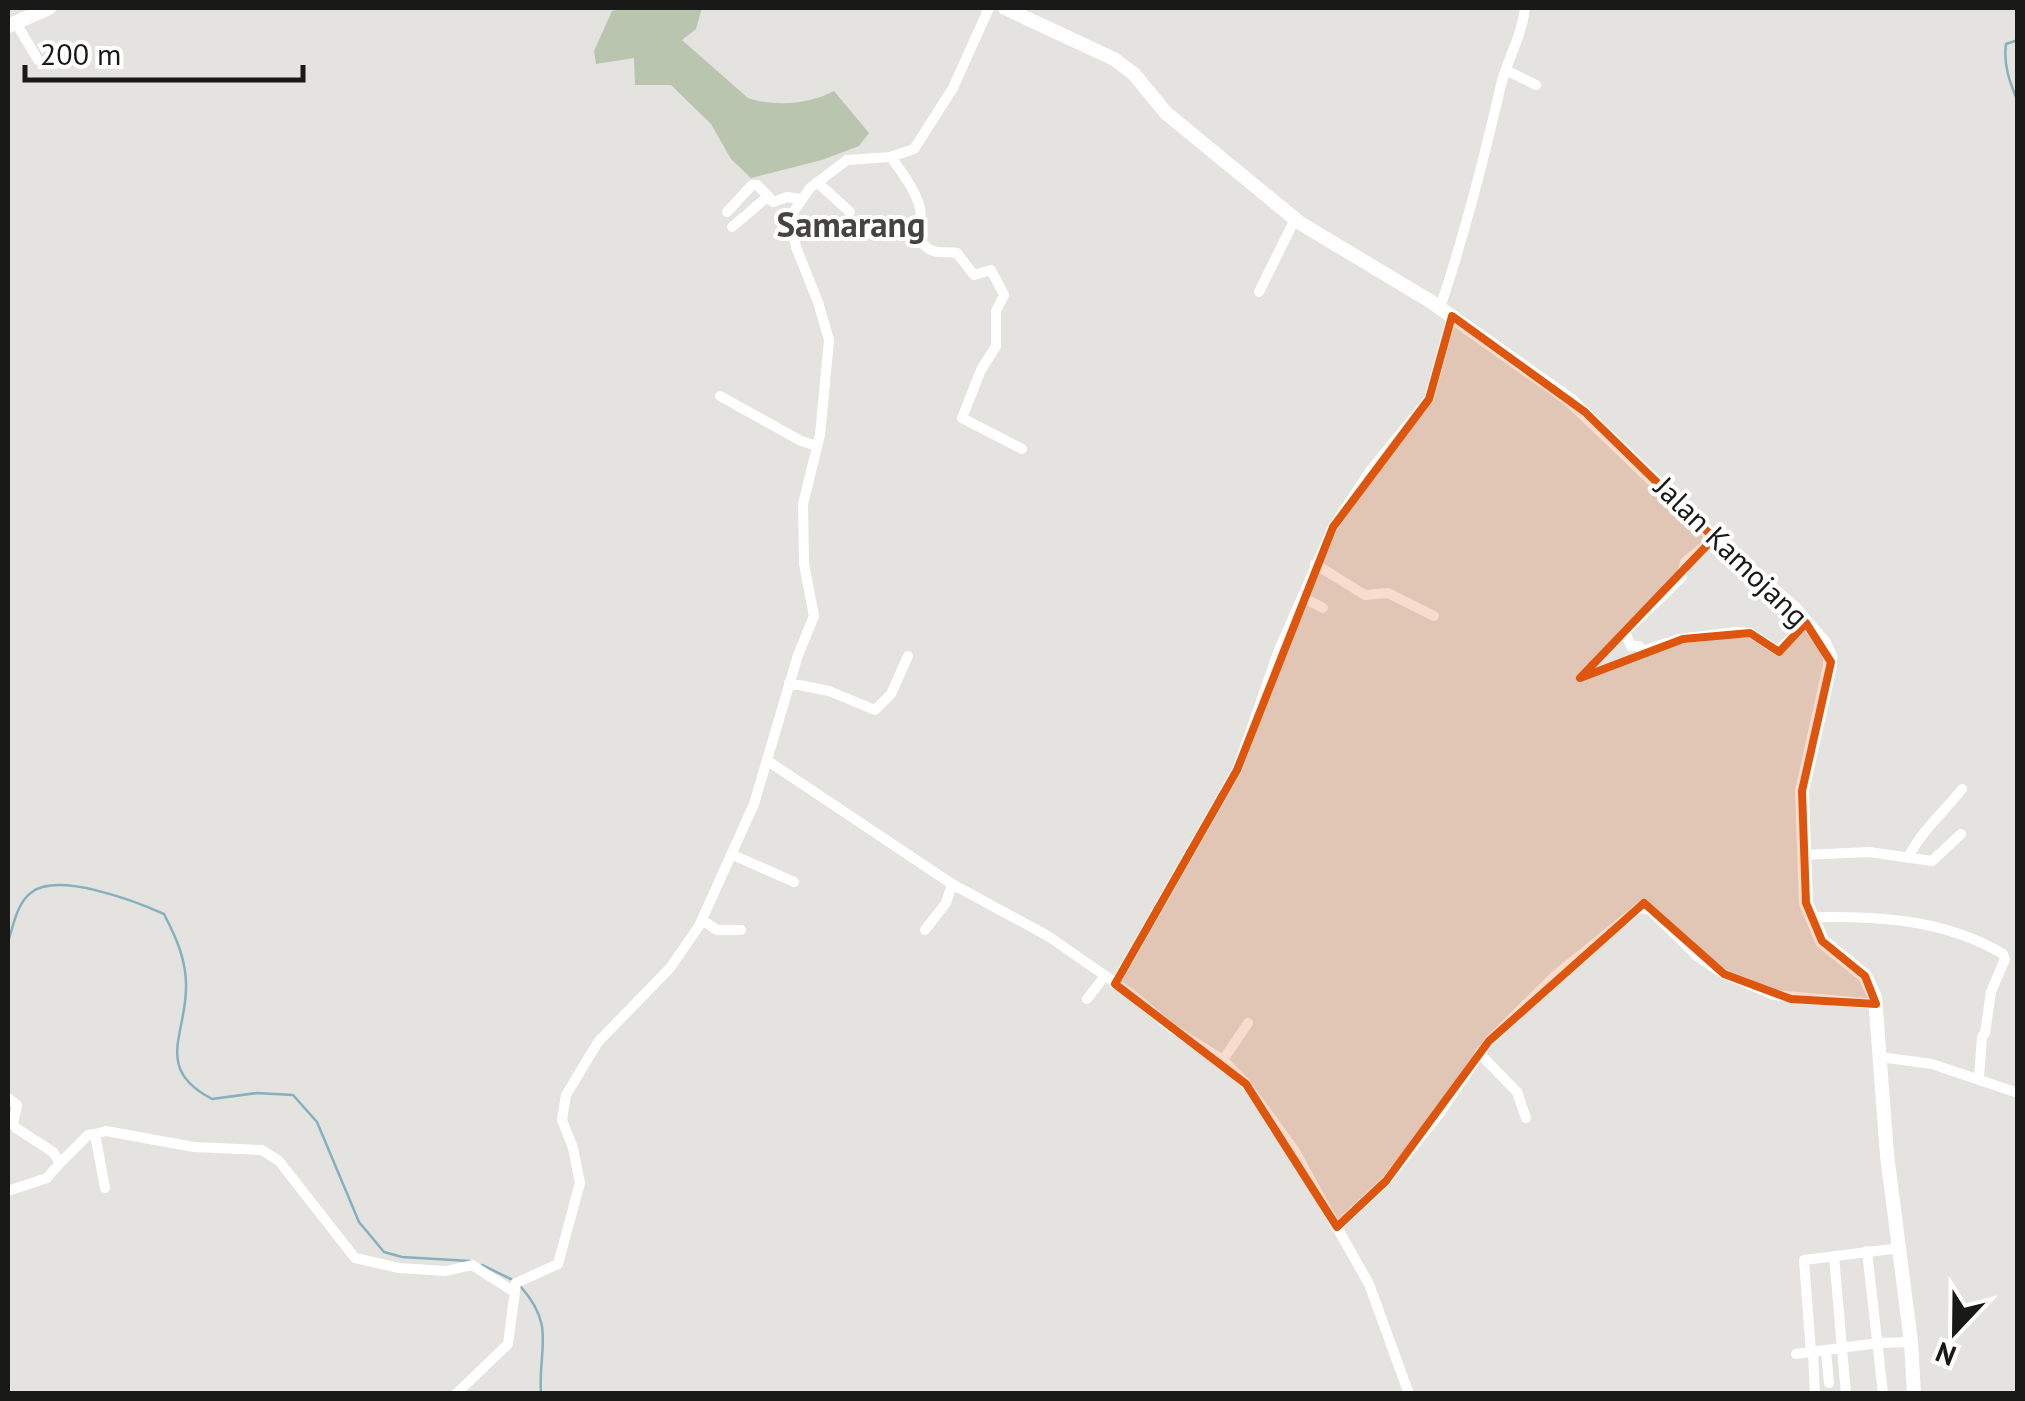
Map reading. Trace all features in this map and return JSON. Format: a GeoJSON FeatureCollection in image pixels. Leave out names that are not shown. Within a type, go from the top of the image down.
{"type":"FeatureCollection","features":[{"type":"Feature","properties":{"kind":"main road"},"geometry":{"type":"LineString","coordinates":[[16,19],[49,8]]}},
{"type":"Feature","properties":{"kind":"main road","name":"Jalan Kamojang"},"geometry":{"type":"LineString","coordinates":[[1005,8],[1114,59],[1134,74],[1166,113],[1295,219],[1446,312],[1585,412],[1714,538],[1781,596],[1824,643],[1831,662],[1802,791],[1805,893],[1822,941],[1865,976],[1876,1004],[1887,1155],[1912,1342],[1914,1394]]}},
{"type":"Feature","properties":{"kind":"street"},"geometry":{"type":"LineString","coordinates":[[514,1287],[558,1264],[580,1180],[562,1120],[569,1088],[598,1042],[670,968],[702,920],[754,804],[814,612],[804,564],[803,520],[818,446],[829,340],[796,247],[793,218],[800,199],[850,158],[892,157],[909,152],[918,144],[957,80],[990,8]]}},
{"type":"Feature","properties":{"kind":"street"},"geometry":{"type":"LineString","coordinates":[[1087,999],[1110,980],[1236,770],[1256,708],[1332,527],[1424,407],[1434,386],[1464,236],[1525,8]]}},
{"type":"Feature","properties":{"kind":"street"},"geometry":{"type":"LineString","coordinates":[[16,19],[38,60]]}},
{"type":"Feature","properties":{"kind":"street"},"geometry":{"type":"LineString","coordinates":[[1506,70],[1536,86]]}},
{"type":"Feature","properties":{"kind":"street"},"geometry":{"type":"LineString","coordinates":[[892,157],[916,198],[920,210],[918,230],[924,244],[939,253],[958,254],[972,274],[991,270],[1005,296],[996,311],[996,346],[981,370],[962,418],[1022,448]]}},
{"type":"Feature","properties":{"kind":"street"},"geometry":{"type":"LineString","coordinates":[[818,182],[850,212]]}},
{"type":"Feature","properties":{"kind":"street"},"geometry":{"type":"LineString","coordinates":[[727,212],[752,185],[757,185],[773,202],[787,197],[800,199]]}},
{"type":"Feature","properties":{"kind":"street"},"geometry":{"type":"LineString","coordinates":[[732,227],[769,197]]}},
{"type":"Feature","properties":{"kind":"street"},"geometry":{"type":"LineString","coordinates":[[1260,292],[1295,219]]}},
{"type":"Feature","properties":{"kind":"street"},"geometry":{"type":"LineString","coordinates":[[720,396],[801,441],[818,446]]}},
{"type":"Feature","properties":{"kind":"street"},"geometry":{"type":"LineString","coordinates":[[1714,538],[1685,562],[1682,578],[1626,632],[1624,636],[1631,646],[1639,646],[1642,652],[1679,640],[1746,633],[1778,651],[1806,623]]}},
{"type":"Feature","properties":{"kind":"street"},"geometry":{"type":"LineString","coordinates":[[1314,564],[1365,595],[1388,592],[1434,616]]}},
{"type":"Feature","properties":{"kind":"street"},"geometry":{"type":"LineString","coordinates":[[1302,597],[1322,608]]}},
{"type":"Feature","properties":{"kind":"street"},"geometry":{"type":"LineString","coordinates":[[789,683],[829,691],[875,710],[890,694],[908,656]]}},
{"type":"Feature","properties":{"kind":"street"},"geometry":{"type":"LineString","coordinates":[[768,762],[952,884],[1048,936],[1170,1027],[1223,1060],[1246,1084],[1294,1150],[1369,1284],[1409,1394]]}},
{"type":"Feature","properties":{"kind":"street"},"geometry":{"type":"LineString","coordinates":[[1908,858],[1918,839],[1962,789]]}},
{"type":"Feature","properties":{"kind":"street"},"geometry":{"type":"LineString","coordinates":[[1804,854],[1843,850],[1925,861],[1937,859],[1961,834]]}},
{"type":"Feature","properties":{"kind":"street"},"geometry":{"type":"LineString","coordinates":[[731,854],[794,882]]}},
{"type":"Feature","properties":{"kind":"street"},"geometry":{"type":"LineString","coordinates":[[925,930],[946,903],[952,884]]}},
{"type":"Feature","properties":{"kind":"street"},"geometry":{"type":"LineString","coordinates":[[1337,1227],[1386,1181],[1439,1114],[1479,1053],[1556,975],[1641,907],[1724,974],[1774,995],[1876,1004]]}},
{"type":"Feature","properties":{"kind":"street"},"geometry":{"type":"LineString","coordinates":[[1812,917],[1884,918],[1933,924],[2001,952],[2005,959],[1990,994],[1979,1077]]}},
{"type":"Feature","properties":{"kind":"street"},"geometry":{"type":"LineString","coordinates":[[702,920],[716,930],[741,930]]}},
{"type":"Feature","properties":{"kind":"street"},"geometry":{"type":"LineString","coordinates":[[1223,1060],[1248,1023]]}},
{"type":"Feature","properties":{"kind":"street"},"geometry":{"type":"LineString","coordinates":[[1479,1053],[1516,1092],[1526,1118]]}},
{"type":"Feature","properties":{"kind":"street"},"geometry":{"type":"LineString","coordinates":[[1880,1057],[1921,1062],[2018,1092]]}},
{"type":"Feature","properties":{"kind":"street"},"geometry":{"type":"LineString","coordinates":[[8,1098],[18,1105],[16,1128],[52,1152],[60,1163]]}},
{"type":"Feature","properties":{"kind":"street"},"geometry":{"type":"LineString","coordinates":[[8,1191],[47,1178],[88,1135],[106,1131],[194,1147],[262,1150],[284,1167],[356,1258],[399,1268],[446,1271],[472,1265],[514,1287]]}},
{"type":"Feature","properties":{"kind":"street"},"geometry":{"type":"LineString","coordinates":[[95,1134],[105,1188]]}},
{"type":"Feature","properties":{"kind":"street"},"geometry":{"type":"LineString","coordinates":[[1815,1394],[1802,1262],[1900,1248]]}},
{"type":"Feature","properties":{"kind":"street"},"geometry":{"type":"LineString","coordinates":[[1867,1251],[1883,1394]]}},
{"type":"Feature","properties":{"kind":"street"},"geometry":{"type":"LineString","coordinates":[[1834,1256],[1846,1394]]}},
{"type":"Feature","properties":{"kind":"street"},"geometry":{"type":"LineString","coordinates":[[456,1394],[498,1357],[511,1340],[514,1287]]}},
{"type":"Feature","properties":{"kind":"street"},"geometry":{"type":"LineString","coordinates":[[1796,1354],[1912,1342]]}},
{"type":"Feature","properties":{"kind":"street"},"geometry":{"type":"LineString","coordinates":[[1826,1351],[1829,1383]]}},
{"type":"Feature","properties":{"kind":"highlighted area"},"geometry":{"type":"Polygon","coordinates":[[[1452,316],[1585,412],[1714,538],[1580,678],[1683,639],[1750,633],[1779,652],[1806,623],[1831,662],[1802,791],[1806,903],[1822,941],[1865,976],[1876,1004],[1791,999],[1724,974],[1644,903],[1489,1041],[1386,1181],[1337,1227],[1246,1084],[1115,984],[1237,770],[1333,527],[1429,399],[1452,316]]]}},
{"type":"Feature","properties":{"kind":"green space"},"geometry":{"type":"Polygon","coordinates":[[[702,8],[696,29],[682,40],[748,98],[792,103],[834,91],[869,133],[859,146],[751,178],[731,159],[711,124],[671,85],[635,85],[634,58],[596,64],[594,51],[612,11],[702,8]]]}},
{"type":"Feature","properties":{"kind":"waterway"},"geometry":{"type":"LineString","coordinates":[[2018,40],[2006,44],[2005,52],[2018,102]]}},
{"type":"Feature","properties":{"kind":"waterway"},"geometry":{"type":"LineString","coordinates":[[8,942],[23,902],[44,887],[60,885],[97,891],[164,914],[185,969],[178,1064],[194,1088],[212,1099],[257,1093],[293,1095],[317,1122],[359,1222],[384,1252],[402,1257],[470,1261]]}},
{"type":"Feature","properties":{"kind":"waterway"},"geometry":{"type":"LineString","coordinates":[[482,1265],[511,1279]]}},
{"type":"Feature","properties":{"kind":"waterway"},"geometry":{"type":"LineString","coordinates":[[521,1287],[532,1301],[542,1326],[541,1394]]}},
{"type":"Feature","properties":{"kind":"district","name":"Samarang"},"geometry":{"type":"Point","coordinates":[851,225]}}]}
